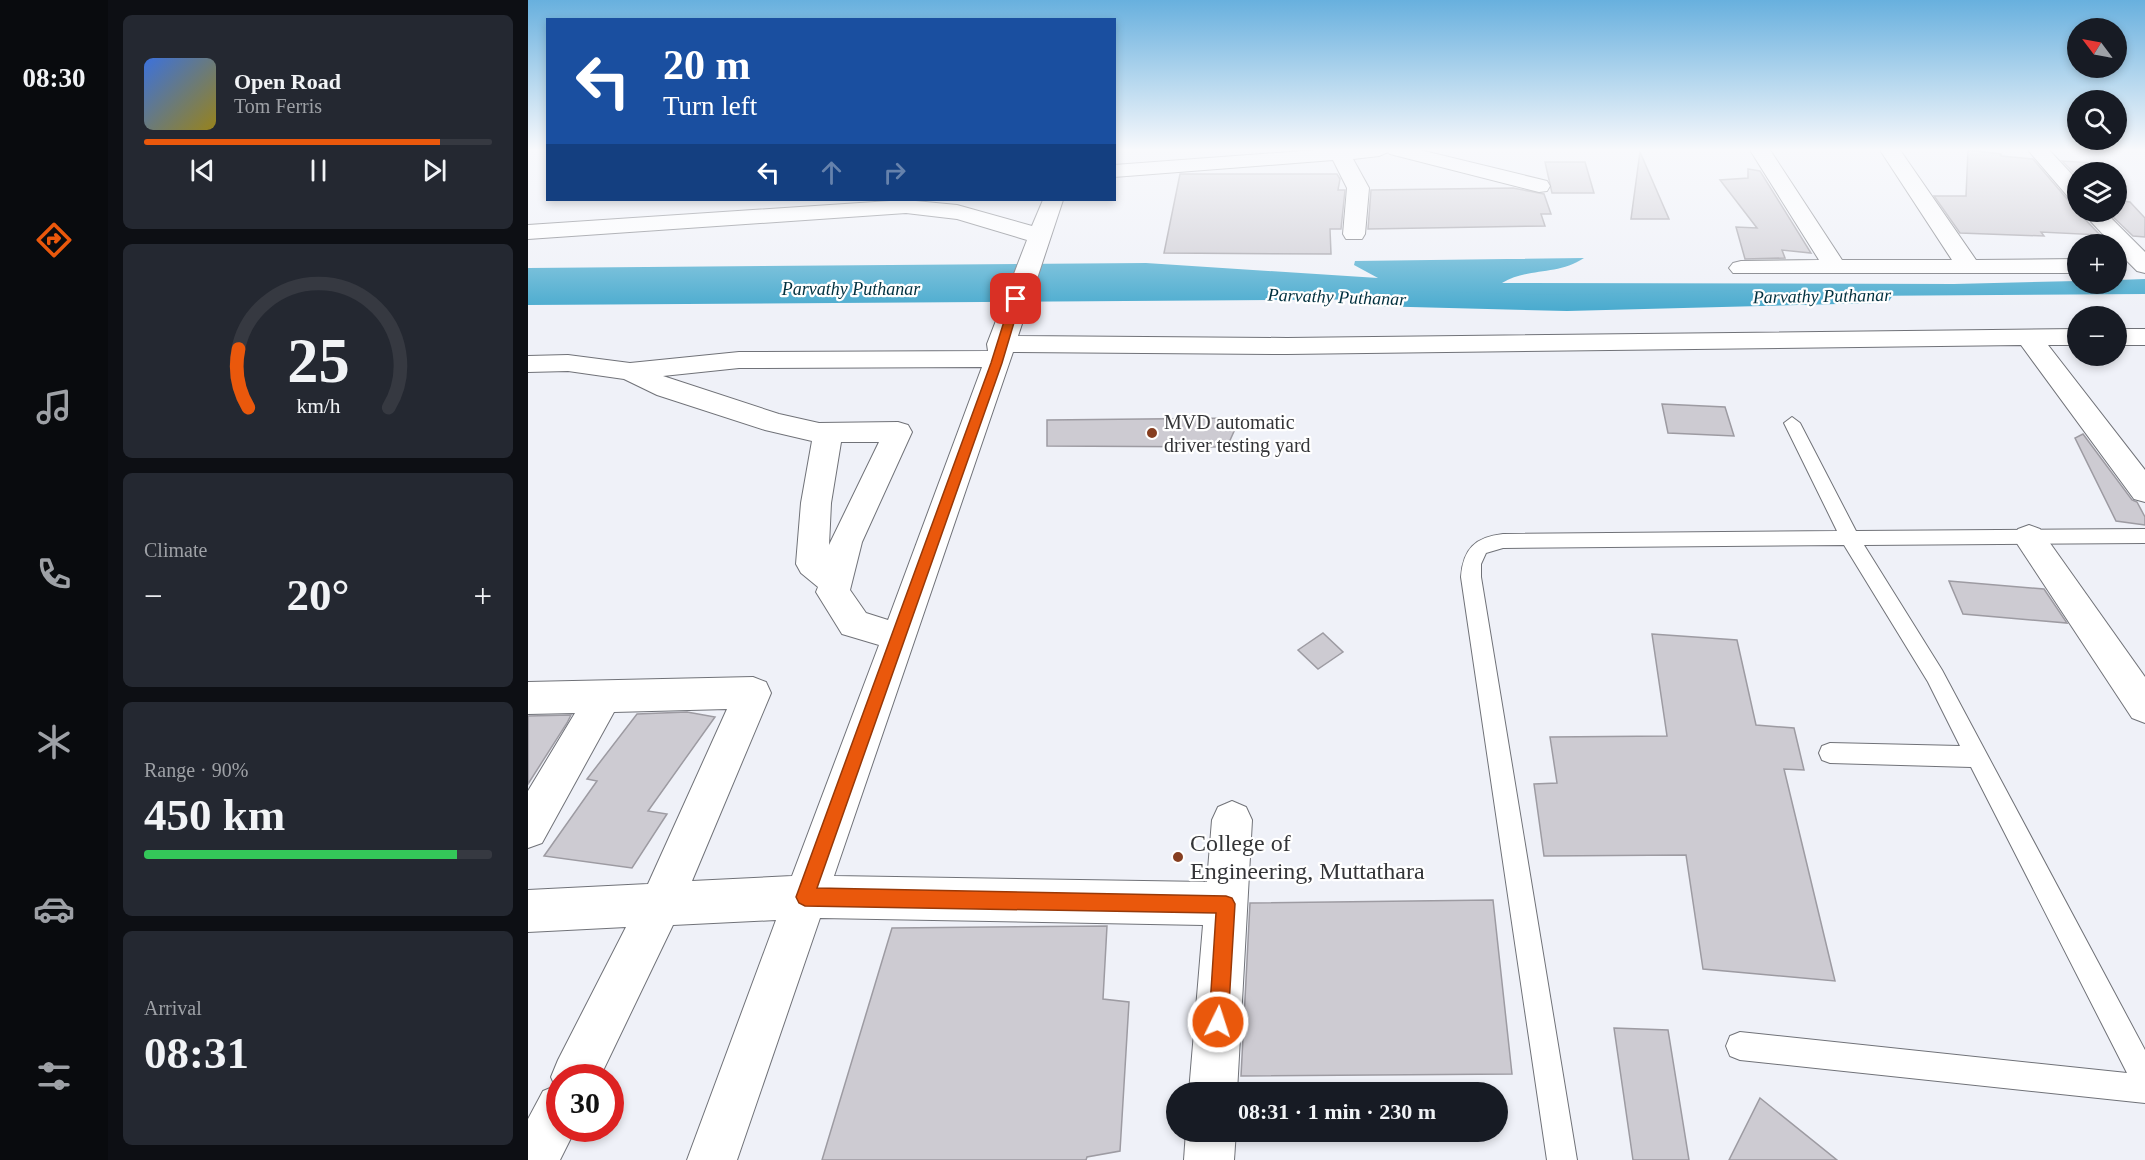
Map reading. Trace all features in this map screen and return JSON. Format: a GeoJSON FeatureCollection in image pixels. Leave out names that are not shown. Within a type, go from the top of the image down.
{"type":"FeatureCollection","features":[{"type":"Feature","properties":{"kind":"street"},"geometry":{"type":"LineString","coordinates":[[712,1160],[1052,204]]}},
{"type":"Feature","properties":{"kind":"street"},"geometry":{"type":"LineString","coordinates":[[1354,234],[1357,204]]}},
{"type":"Feature","properties":{"kind":"street"},"geometry":{"type":"LineString","coordinates":[[1795,204],[1834,266]]}},
{"type":"Feature","properties":{"kind":"street"},"geometry":{"type":"LineString","coordinates":[[1927,204],[1969,267]]}},
{"type":"Feature","properties":{"kind":"street"},"geometry":{"type":"LineString","coordinates":[[528,232],[906,206],[955,211],[1037,245]]}},
{"type":"Feature","properties":{"kind":"street"},"geometry":{"type":"LineString","coordinates":[[2102,222],[2145,267]]}},
{"type":"Feature","properties":{"kind":"street"},"geometry":{"type":"LineString","coordinates":[[1741,268],[2067,266]]}},
{"type":"Feature","properties":{"kind":"street"},"geometry":{"type":"LineString","coordinates":[[2127,267],[2145,267]]}},
{"type":"Feature","properties":{"kind":"street"},"geometry":{"type":"LineString","coordinates":[[2028,337],[2145,491]]}},
{"type":"Feature","properties":{"kind":"street"},"geometry":{"type":"LineString","coordinates":[[528,364],[568,363],[630,371],[739,360],[999,351],[2067,337]]}},
{"type":"Feature","properties":{"kind":"street"},"geometry":{"type":"LineString","coordinates":[[2127,337],[2145,337]]}},
{"type":"Feature","properties":{"kind":"street"},"geometry":{"type":"LineString","coordinates":[[630,371],[667,390],[775,423],[828,433],[898,432],[846,542],[833,592],[854,624],[898,637]]}},
{"type":"Feature","properties":{"kind":"street"},"geometry":{"type":"LineString","coordinates":[[828,433],[816,503],[812,564],[836,583]]}},
{"type":"Feature","properties":{"kind":"street"},"geometry":{"type":"LineString","coordinates":[[2029,537],[2145,707]]}},
{"type":"Feature","properties":{"kind":"street"},"geometry":{"type":"LineString","coordinates":[[528,698],[753,693],[661,904],[581,1064]]}},
{"type":"Feature","properties":{"kind":"street"},"geometry":{"type":"LineString","coordinates":[[528,829],[604,696]]}},
{"type":"Feature","properties":{"kind":"street"},"geometry":{"type":"LineString","coordinates":[[1214,1082],[1232,820]]}},
{"type":"Feature","properties":{"kind":"street"},"geometry":{"type":"LineString","coordinates":[[528,910],[805,897],[1226,904]]}},
{"type":"Feature","properties":{"kind":"street"},"geometry":{"type":"LineString","coordinates":[[534,1160],[546,1136]]}},
{"type":"Feature","properties":{"kind":"street"},"geometry":{"type":"LineString","coordinates":[[1209,1160],[1210,1142]]}},
{"type":"Feature","properties":{"kind":"lane"},"geometry":{"type":"LineString","coordinates":[[1792,423],[1851,540],[1935,676],[2145,1079]]}},
{"type":"Feature","properties":{"kind":"lane"},"geometry":{"type":"LineString","coordinates":[[1562,1160],[1471,577],[1473,555],[1476,549],[1487,543],[1525,540],[1851,540],[2145,536]]}},
{"type":"Feature","properties":{"kind":"lane"},"geometry":{"type":"LineString","coordinates":[[1830,753],[1978,757]]}},
{"type":"Feature","properties":{"kind":"lane"},"geometry":{"type":"LineString","coordinates":[[1740,1046],[2145,1089]]}},
{"type":"Feature","properties":{"kind":"water"},"geometry":{"type":"Polygon","coordinates":[[[1584,258],[1574,264],[1522,275],[1502,283],[1954,284],[2067,281],[2067,294],[2127,294],[2127,280],[2145,279],[2145,294],[528,305],[528,268],[1146,263],[1378,278],[1354,265],[1355,261],[1584,258]]]}},
{"type":"Feature","properties":{"kind":"building"},"geometry":{"type":"Polygon","coordinates":[[[1174,204],[1344,204],[1341,229],[1330,229],[1331,254],[1164,253],[1174,204]]]}},
{"type":"Feature","properties":{"kind":"building"},"geometry":{"type":"Polygon","coordinates":[[[1370,204],[1548,204],[1551,214],[1541,214],[1545,226],[1368,229],[1370,204]]]}},
{"type":"Feature","properties":{"kind":"building"},"geometry":{"type":"Polygon","coordinates":[[[1633,204],[1663,204],[1669,219],[1631,219],[1633,204]]]}},
{"type":"Feature","properties":{"kind":"building"},"geometry":{"type":"Polygon","coordinates":[[[1739,204],[1781,204],[1811,253],[1782,250],[1785,258],[1745,259],[1736,227],[1757,228],[1739,204]]]}},
{"type":"Feature","properties":{"kind":"building"},"geometry":{"type":"Polygon","coordinates":[[[1940,204],[2067,204],[2067,222],[2088,222],[2099,234],[2041,232],[2044,236],[1960,233],[1940,204]]]}},
{"type":"Feature","properties":{"kind":"building"},"geometry":{"type":"Polygon","coordinates":[[[2127,204],[2132,204],[2145,218],[2145,237],[2133,236],[2118,222],[2127,222],[2127,204]]]}},
{"type":"Feature","properties":{"kind":"building"},"geometry":{"type":"Polygon","coordinates":[[[1662,404],[1725,407],[1734,436],[1668,433],[1662,404]]]}},
{"type":"Feature","properties":{"kind":"building","name":"MVD automatic driver testing yard"},"geometry":{"type":"Polygon","coordinates":[[[1240,418],[1227,447],[1047,446],[1047,420],[1240,418]]]}},
{"type":"Feature","properties":{"kind":"building"},"geometry":{"type":"Polygon","coordinates":[[[2083,434],[2132,500],[2137,502],[2145,517],[2145,525],[2116,521],[2075,438],[2083,434]]]}},
{"type":"Feature","properties":{"kind":"building"},"geometry":{"type":"Polygon","coordinates":[[[1949,581],[2044,589],[2067,623],[1963,614],[1949,581]]]}},
{"type":"Feature","properties":{"kind":"building"},"geometry":{"type":"Polygon","coordinates":[[[1323,633],[1343,652],[1318,669],[1298,650],[1323,633]]]}},
{"type":"Feature","properties":{"kind":"building"},"geometry":{"type":"Polygon","coordinates":[[[1652,634],[1737,640],[1756,725],[1794,728],[1804,770],[1784,769],[1835,981],[1703,969],[1686,855],[1544,856],[1534,784],[1557,783],[1550,737],[1667,736],[1652,634]]]}},
{"type":"Feature","properties":{"kind":"building"},"geometry":{"type":"Polygon","coordinates":[[[687,712],[715,717],[648,811],[667,814],[632,868],[544,856],[597,781],[587,779],[637,714],[687,712]]]}},
{"type":"Feature","properties":{"kind":"building"},"geometry":{"type":"Polygon","coordinates":[[[571,715],[567,723],[528,784],[528,716],[571,715]]]}},
{"type":"Feature","properties":{"kind":"building"},"geometry":{"type":"Polygon","coordinates":[[[1493,900],[1512,1074],[1241,1076],[1250,903],[1493,900]]]}},
{"type":"Feature","properties":{"kind":"building"},"geometry":{"type":"Polygon","coordinates":[[[1107,926],[1103,999],[1129,1002],[1120,1151],[1087,1157],[1086,1160],[822,1160],[892,928],[1107,926]]]}},
{"type":"Feature","properties":{"kind":"building"},"geometry":{"type":"Polygon","coordinates":[[[1614,1028],[1668,1030],[1689,1160],[1633,1160],[1614,1028]]]}},
{"type":"Feature","properties":{"kind":"building"},"geometry":{"type":"Polygon","coordinates":[[[1760,1098],[1837,1160],[1729,1160],[1760,1098]]]}},
{"type":"Feature","properties":{"kind":"waterway","name":"Parvathy Puthanar"},"geometry":{"type":"LineString","coordinates":[[1372,298],[1567,303],[1879,295]]}},
{"type":"Feature","properties":{"kind":"place","name":"MVD automatic driver testing yard"},"geometry":{"type":"Point","coordinates":[1152,433]}},
{"type":"Feature","properties":{"kind":"place","name":"College of Engineering, Muttathara"},"geometry":{"type":"Point","coordinates":[1178,857]}},
{"type":"Feature","properties":{"kind":"route"},"geometry":{"type":"LineString","coordinates":[[1016,299],[1000,344],[997,363],[805,897],[1226,904],[1218,1022]]}}]}
